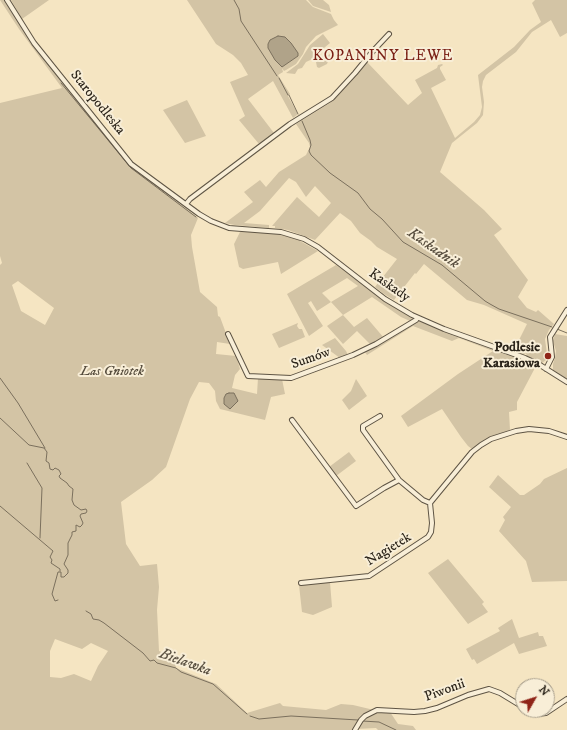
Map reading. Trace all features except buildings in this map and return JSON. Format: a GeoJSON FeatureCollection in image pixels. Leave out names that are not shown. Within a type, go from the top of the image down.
{"type":"FeatureCollection","features":[{"type":"Feature","properties":{"kind":"street","name":"Staropodleska"},"geometry":{"type":"LineString","coordinates":[[7,0],[34,43],[132,164],[199,214]]}},
{"type":"Feature","properties":{"kind":"street"},"geometry":{"type":"LineString","coordinates":[[186,204],[190,199],[294,121],[332,98],[389,34]]}},
{"type":"Feature","properties":{"kind":"street","name":"Kaskady"},"geometry":{"type":"LineString","coordinates":[[199,214],[211,221],[229,228],[281,232],[298,236],[311,242],[385,298],[417,318],[512,353],[546,369],[567,382]]}},
{"type":"Feature","properties":{"kind":"street"},"geometry":{"type":"LineString","coordinates":[[546,369],[552,357],[550,337],[567,310]]}},
{"type":"Feature","properties":{"kind":"street","name":"Sumów"},"geometry":{"type":"LineString","coordinates":[[228,334],[248,376],[290,378],[353,356],[376,344],[417,318]]}},
{"type":"Feature","properties":{"kind":"street"},"geometry":{"type":"LineString","coordinates":[[380,416],[363,426],[363,430],[399,480],[423,500],[430,503],[472,452],[492,439],[516,431],[530,429],[567,437]]}},
{"type":"Feature","properties":{"kind":"street"},"geometry":{"type":"LineString","coordinates":[[292,420],[356,506],[399,480]]}},
{"type":"Feature","properties":{"kind":"street","name":"Nagietek"},"geometry":{"type":"LineString","coordinates":[[301,583],[369,576],[428,537],[431,532],[432,523],[430,503]]}},
{"type":"Feature","properties":{"kind":"street","name":"Piwonii"},"geometry":{"type":"LineString","coordinates":[[355,730],[365,716],[376,710],[414,712],[426,711],[437,708],[468,694],[489,689],[500,693],[515,702]]}},
{"type":"Feature","properties":{"kind":"street"},"geometry":{"type":"LineString","coordinates":[[555,707],[567,699]]}},
{"type":"Feature","properties":{"kind":"green space","name":"Las Gniotek"},"geometry":{"type":"Polygon","coordinates":[[[0,0],[4,0],[34,45],[131,166],[198,218],[191,235],[200,292],[217,307],[218,316],[220,317],[230,344],[217,342],[216,354],[236,356],[240,369],[235,375],[232,388],[257,394],[258,378],[282,379],[285,394],[271,397],[265,420],[220,409],[216,401],[215,391],[209,383],[199,382],[190,399],[166,467],[152,480],[121,502],[126,544],[140,566],[157,564],[159,587],[157,610],[159,651],[174,657],[176,668],[216,684],[247,713],[280,703],[283,706],[326,710],[341,704],[374,710],[353,730],[0,730],[0,265],[2,263],[0,256],[0,103],[62,88],[0,0]],[[18,281],[12,285],[21,311],[45,325],[54,308],[18,281]],[[55,639],[50,651],[50,677],[61,678],[74,674],[91,681],[98,666],[108,651],[91,643],[82,649],[55,639]]]}},
{"type":"Feature","properties":{"kind":"green space"},"geometry":{"type":"Polygon","coordinates":[[[11,0],[49,0],[22,19],[11,0]]]}},
{"type":"Feature","properties":{"kind":"green space"},"geometry":{"type":"Polygon","coordinates":[[[187,0],[306,0],[313,7],[331,14],[338,25],[316,36],[306,47],[296,64],[284,71],[282,68],[283,72],[278,75],[290,94],[288,96],[298,114],[293,118],[273,81],[248,99],[274,133],[259,144],[239,120],[245,116],[230,82],[248,75],[241,63],[233,55],[216,44],[187,0]]]}},
{"type":"Feature","properties":{"kind":"green space"},"geometry":{"type":"Polygon","coordinates":[[[308,0],[323,0],[329,5],[331,12],[313,6],[308,0]]]}},
{"type":"Feature","properties":{"kind":"green space"},"geometry":{"type":"Polygon","coordinates":[[[535,0],[567,0],[567,33],[560,37],[551,20],[532,32],[516,52],[486,75],[482,87],[484,102],[483,115],[477,123],[452,143],[440,172],[484,210],[502,229],[494,235],[528,280],[518,297],[527,308],[536,312],[538,310],[554,324],[549,330],[545,339],[547,354],[546,360],[542,363],[527,356],[525,353],[524,355],[514,350],[527,324],[484,305],[467,300],[424,264],[394,300],[384,294],[375,287],[397,259],[377,247],[360,233],[351,221],[340,213],[315,240],[272,226],[297,197],[319,217],[331,203],[315,186],[306,197],[296,182],[289,178],[260,211],[244,223],[269,225],[269,228],[225,223],[253,202],[244,192],[260,180],[266,187],[279,172],[306,155],[310,147],[309,143],[296,124],[330,103],[367,62],[408,105],[422,93],[415,80],[442,64],[443,65],[440,69],[446,80],[431,88],[455,138],[480,115],[482,107],[478,75],[514,47],[530,30],[541,22],[532,3],[535,0]]]}},
{"type":"Feature","properties":{"kind":"green space"},"geometry":{"type":"Polygon","coordinates":[[[323,34],[330,43],[319,52],[321,55],[306,62],[295,74],[286,73],[298,64],[310,45],[323,34]]]}},
{"type":"Feature","properties":{"kind":"green space"},"geometry":{"type":"Polygon","coordinates":[[[336,49],[337,51],[330,56],[327,64],[319,68],[317,67],[316,62],[322,56],[324,59],[336,49]]]}},
{"type":"Feature","properties":{"kind":"green space"},"geometry":{"type":"Polygon","coordinates":[[[187,100],[206,136],[185,143],[163,110],[187,100]]]}},
{"type":"Feature","properties":{"kind":"green space"},"geometry":{"type":"Polygon","coordinates":[[[246,231],[278,234],[299,239],[318,251],[281,274],[278,262],[243,269],[239,267],[234,244],[240,232],[246,231]]]}},
{"type":"Feature","properties":{"kind":"green space"},"geometry":{"type":"Polygon","coordinates":[[[336,265],[413,320],[410,321],[401,317],[372,297],[343,315],[331,302],[317,311],[311,301],[308,303],[323,326],[309,336],[287,294],[336,265]],[[347,278],[322,293],[331,302],[358,286],[347,278]]]}},
{"type":"Feature","properties":{"kind":"green space"},"geometry":{"type":"Polygon","coordinates":[[[343,315],[354,327],[367,318],[384,338],[371,345],[357,331],[343,344],[327,326],[343,315]]]}},
{"type":"Feature","properties":{"kind":"green space"},"geometry":{"type":"Polygon","coordinates":[[[416,321],[506,353],[536,366],[517,402],[517,410],[509,412],[510,430],[487,439],[472,449],[461,437],[442,409],[408,427],[401,416],[458,374],[493,351],[459,338],[452,341],[413,326],[367,355],[365,352],[416,321]]]}},
{"type":"Feature","properties":{"kind":"green space"},"geometry":{"type":"Polygon","coordinates":[[[298,323],[297,326],[299,329],[302,329],[305,337],[279,348],[272,334],[298,323]]]}},
{"type":"Feature","properties":{"kind":"green space"},"geometry":{"type":"Polygon","coordinates":[[[555,334],[567,336],[567,379],[553,370],[556,351],[553,341],[555,334]]]}},
{"type":"Feature","properties":{"kind":"green space"},"geometry":{"type":"Polygon","coordinates":[[[335,338],[348,355],[340,358],[322,345],[335,338]]]}},
{"type":"Feature","properties":{"kind":"green space"},"geometry":{"type":"Polygon","coordinates":[[[356,379],[367,396],[349,410],[342,400],[351,391],[356,379]]]}},
{"type":"Feature","properties":{"kind":"green space"},"geometry":{"type":"Polygon","coordinates":[[[349,452],[356,461],[336,476],[329,467],[349,452]]]}},
{"type":"Feature","properties":{"kind":"green space"},"geometry":{"type":"Polygon","coordinates":[[[567,468],[567,581],[532,582],[526,561],[499,531],[505,520],[503,517],[511,507],[489,487],[498,475],[520,495],[524,495],[540,484],[544,479],[567,468]]]}},
{"type":"Feature","properties":{"kind":"green space"},"geometry":{"type":"Polygon","coordinates":[[[448,559],[484,602],[482,604],[488,612],[468,624],[428,573],[448,559]]]}},
{"type":"Feature","properties":{"kind":"green space"},"geometry":{"type":"Polygon","coordinates":[[[330,582],[332,607],[313,615],[302,612],[299,585],[330,582]]]}},
{"type":"Feature","properties":{"kind":"green space"},"geometry":{"type":"Polygon","coordinates":[[[512,619],[519,638],[538,632],[539,636],[543,636],[547,646],[519,654],[514,643],[477,664],[474,659],[472,660],[466,649],[500,631],[498,628],[512,619]]]}},
{"type":"Feature","properties":{"kind":"green space"},"geometry":{"type":"Polygon","coordinates":[[[377,711],[390,712],[398,724],[413,726],[416,730],[378,730],[376,728],[356,729],[362,720],[377,711]]]}},
{"type":"Feature","properties":{"kind":"shaded area"},"geometry":{"type":"Polygon","coordinates":[[[278,36],[285,37],[298,53],[298,56],[282,67],[275,60],[268,48],[270,40],[278,36]]]}},
{"type":"Feature","properties":{"kind":"shaded area"},"geometry":{"type":"Polygon","coordinates":[[[234,393],[238,401],[230,409],[224,404],[224,398],[226,394],[234,393]]]}},
{"type":"Feature","properties":{"kind":"waterway","name":"Kaskadnik"},"geometry":{"type":"LineString","coordinates":[[234,0],[239,9],[241,21],[277,76]]}},
{"type":"Feature","properties":{"kind":"waterway","name":"Kaskadnik"},"geometry":{"type":"LineString","coordinates":[[279,78],[288,95]]}},
{"type":"Feature","properties":{"kind":"waterway"},"geometry":{"type":"LineString","coordinates":[[61,83],[131,168],[196,217]]}},
{"type":"Feature","properties":{"kind":"waterway","name":"Kaskadnik"},"geometry":{"type":"LineString","coordinates":[[289,95],[298,114]]}},
{"type":"Feature","properties":{"kind":"waterway","name":"Kaskadnik"},"geometry":{"type":"LineString","coordinates":[[302,121],[310,140],[311,145],[309,151],[311,155],[330,173],[358,193],[370,209],[382,219],[403,242],[442,265],[490,304],[499,309],[552,327]]}},
{"type":"Feature","properties":{"kind":"waterway","name":"Kaskadnik"},"geometry":{"type":"LineString","coordinates":[[557,329],[567,333]]}},
{"type":"Feature","properties":{"kind":"waterway"},"geometry":{"type":"LineString","coordinates":[[0,378],[18,403],[45,448]]}},
{"type":"Feature","properties":{"kind":"waterway","name":"Bielawka"},"geometry":{"type":"LineString","coordinates":[[0,418],[29,445],[44,448],[47,452],[46,461],[49,463],[50,469],[53,470],[55,468],[59,470],[61,474],[59,476],[60,478],[73,489],[72,500],[74,505],[81,510],[86,509],[87,511],[86,513],[81,514],[80,516],[83,523],[80,527],[76,525],[76,531],[72,532],[68,543],[68,555],[64,564],[68,570],[68,573],[64,577],[61,577],[61,572],[58,572],[52,594],[55,601],[58,600]]}},
{"type":"Feature","properties":{"kind":"waterway"},"geometry":{"type":"LineString","coordinates":[[27,463],[42,488],[40,538]]}},
{"type":"Feature","properties":{"kind":"waterway"},"geometry":{"type":"LineString","coordinates":[[0,506],[53,551],[50,557],[52,560],[51,563],[60,569],[60,571]]}},
{"type":"Feature","properties":{"kind":"waterway","name":"Bielawka"},"geometry":{"type":"LineString","coordinates":[[86,611],[91,614],[93,619],[104,623],[143,653],[150,661],[154,660],[157,663],[176,668],[181,672],[213,684],[247,714]]}},
{"type":"Feature","properties":{"kind":"waterway","name":"Bielawka"},"geometry":{"type":"LineString","coordinates":[[250,716],[259,719],[291,716],[358,720]]}},
{"type":"Feature","properties":{"kind":"waterway","name":"Bielawka"},"geometry":{"type":"LineString","coordinates":[[362,721],[379,722],[396,730]]}},
{"type":"Feature","properties":{"kind":"place","name":"Podlesie Karasiowa"},"geometry":{"type":"Point","coordinates":[548,356]}},
{"type":"Feature","properties":{"kind":"district","name":"KOPANINY LEWE"},"geometry":{"type":"Point","coordinates":[383,57]}}]}
